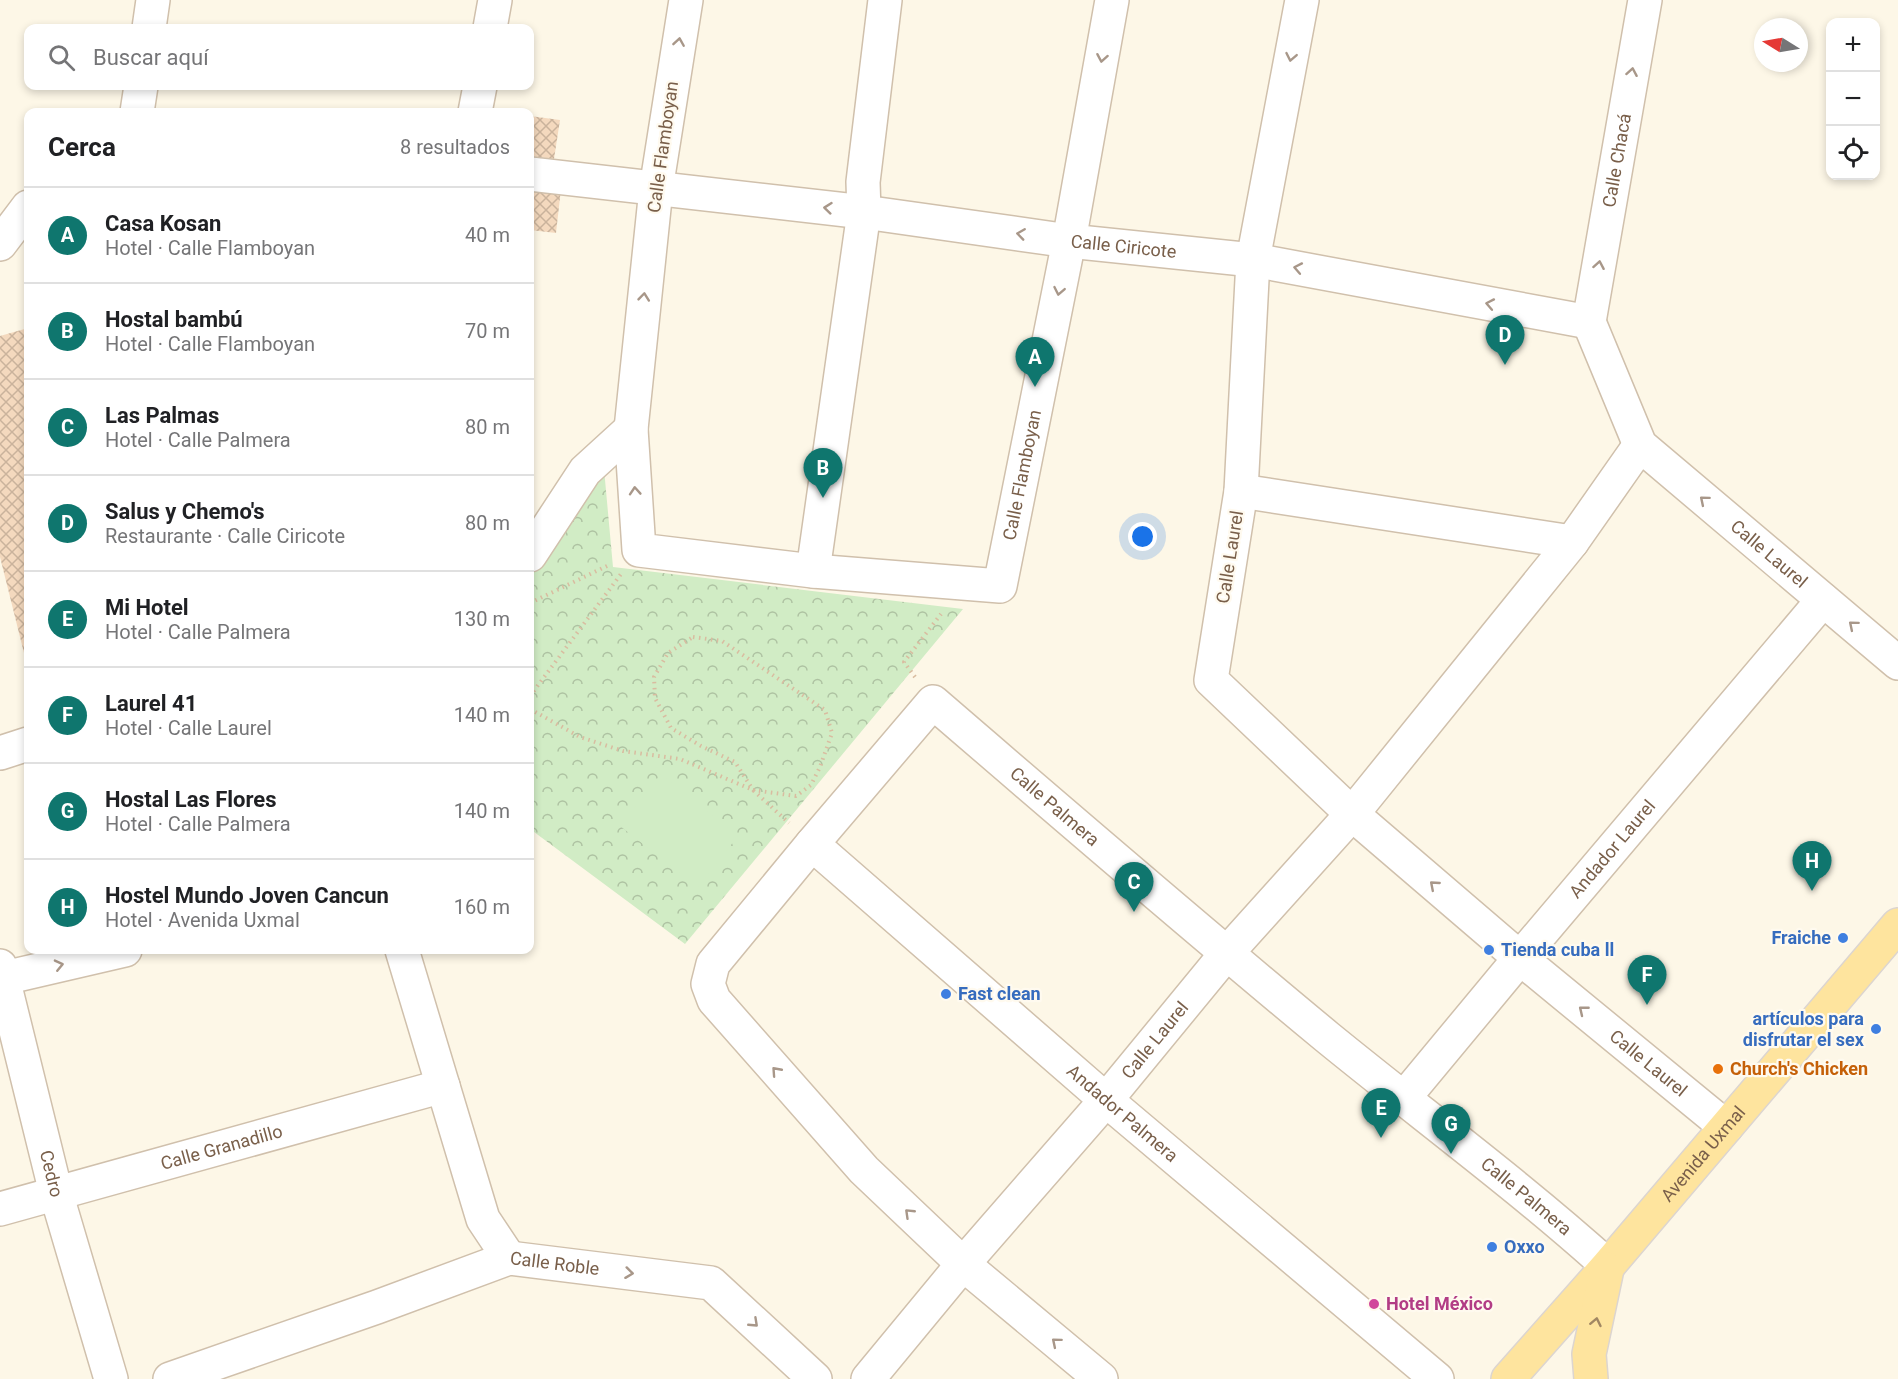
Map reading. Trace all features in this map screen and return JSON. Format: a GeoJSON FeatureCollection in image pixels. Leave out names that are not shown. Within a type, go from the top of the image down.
{"type":"FeatureCollection","features":[{"type":"Feature","properties":{"kind":"main road","name":"Avenida Uxmal"},"geometry":{"type":"LineString","coordinates":[[1523,1375],[1608,1266],[1898,925]]}},
{"type":"Feature","properties":{"kind":"main road"},"geometry":{"type":"LineString","coordinates":[[1591,1379],[1589,1354],[1608,1266]]}},
{"type":"Feature","properties":{"kind":"street"},"geometry":{"type":"LineString","coordinates":[[150,24],[153,0]]}},
{"type":"Feature","properties":{"kind":"street"},"geometry":{"type":"LineString","coordinates":[[491,24],[495,0]]}},
{"type":"Feature","properties":{"kind":"street","name":"Calle Flamboyan"},"geometry":{"type":"LineString","coordinates":[[686,0],[656,189],[631,429],[639,550],[813,571],[1000,586],[1069,241],[1112,0]]}},
{"type":"Feature","properties":{"kind":"street"},"geometry":{"type":"LineString","coordinates":[[813,571],[864,212],[863,182],[885,0]]}},
{"type":"Feature","properties":{"kind":"street"},"geometry":{"type":"LineString","coordinates":[[1253,260],[1302,0]]}},
{"type":"Feature","properties":{"kind":"street","name":"Calle Chacá"},"geometry":{"type":"LineString","coordinates":[[1589,322],[1645,0]]}},
{"type":"Feature","properties":{"kind":"street"},"geometry":{"type":"LineString","coordinates":[[138,108],[140,90]]}},
{"type":"Feature","properties":{"kind":"street"},"geometry":{"type":"LineString","coordinates":[[476,108],[479,90]]}},
{"type":"Feature","properties":{"kind":"street","name":"Calle Ciricote"},"geometry":{"type":"LineString","coordinates":[[534,174],[864,212],[1069,241],[1253,260],[1589,322]]}},
{"type":"Feature","properties":{"kind":"street"},"geometry":{"type":"LineString","coordinates":[[2,237],[24,212]]}},
{"type":"Feature","properties":{"kind":"street","name":"Calle Laurel"},"geometry":{"type":"LineString","coordinates":[[1253,260],[1241,491],[1211,680],[1352,814],[1520,958],[1726,1127]]}},
{"type":"Feature","properties":{"kind":"street","name":"Calle Laurel"},"geometry":{"type":"LineString","coordinates":[[1589,322],[1640,445],[1898,663]]}},
{"type":"Feature","properties":{"kind":"street"},"geometry":{"type":"LineString","coordinates":[[534,549],[585,471],[631,429]]}},
{"type":"Feature","properties":{"kind":"street","name":"Calle Laurel"},"geometry":{"type":"LineString","coordinates":[[868,1379],[963,1264],[1107,1100],[1226,954],[1352,814],[1572,542],[1640,445]]}},
{"type":"Feature","properties":{"kind":"street","name":"Calle Laurel"},"geometry":{"type":"LineString","coordinates":[[1241,491],[1572,542]]}},
{"type":"Feature","properties":{"kind":"street","name":"Andador Laurel"},"geometry":{"type":"LineString","coordinates":[[1403,1099],[1823,600]]}},
{"type":"Feature","properties":{"kind":"street"},"geometry":{"type":"LineString","coordinates":[[933,702],[713,964],[708,984],[714,1000],[864,1170],[963,1264],[1101,1379]]}},
{"type":"Feature","properties":{"kind":"street","name":"Calle Palmera"},"geometry":{"type":"LineString","coordinates":[[933,702],[1226,954],[1569,1231],[1608,1266]]}},
{"type":"Feature","properties":{"kind":"street"},"geometry":{"type":"LineString","coordinates":[[0,753],[24,745]]}},
{"type":"Feature","properties":{"kind":"street","name":"Andador Palmera"},"geometry":{"type":"LineString","coordinates":[[812,844],[1107,1100],[1437,1379]]}},
{"type":"Feature","properties":{"kind":"street"},"geometry":{"type":"LineString","coordinates":[[1,975],[105,954]]}},
{"type":"Feature","properties":{"kind":"street"},"geometry":{"type":"LineString","coordinates":[[403,954],[483,1220],[509,1258]]}},
{"type":"Feature","properties":{"kind":"street","name":"Cedro"},"geometry":{"type":"LineString","coordinates":[[1,975],[56,1193],[111,1379]]}},
{"type":"Feature","properties":{"kind":"street","name":"Calle Granadillo"},"geometry":{"type":"LineString","coordinates":[[0,1209],[443,1086]]}},
{"type":"Feature","properties":{"kind":"street","name":"Calle Roble"},"geometry":{"type":"LineString","coordinates":[[170,1379],[366,1311],[509,1258],[711,1283],[815,1379]]}},
{"type":"Feature","properties":{"kind":"path"},"geometry":{"type":"LineString","coordinates":[[534,601],[639,550]]}},
{"type":"Feature","properties":{"kind":"path"},"geometry":{"type":"LineString","coordinates":[[534,691],[639,550]]}},
{"type":"Feature","properties":{"kind":"path"},"geometry":{"type":"LineString","coordinates":[[933,702],[904,662],[964,583]]}},
{"type":"Feature","properties":{"kind":"path"},"geometry":{"type":"LineString","coordinates":[[534,711],[580,737],[623,751],[680,759],[753,790],[796,796],[811,785],[832,733],[825,710],[722,641],[693,637],[668,653],[654,676],[654,698],[671,728],[735,762],[753,790],[812,844]]}},
{"type":"Feature","properties":{"kind":"green space"},"geometry":{"type":"Polygon","coordinates":[[[603,458],[613,567],[963,609],[685,944],[534,832],[534,565],[603,458]]]}},
{"type":"Feature","properties":{"kind":"green space"},"geometry":{"type":"Polygon","coordinates":[[[661,774],[738,836],[698,887],[620,826],[661,774]]]}},
{"type":"Feature","properties":{"kind":"building"},"geometry":{"type":"Polygon","coordinates":[[[534,117],[560,120],[554,159],[534,156],[534,117]]]}},
{"type":"Feature","properties":{"kind":"building"},"geometry":{"type":"Polygon","coordinates":[[[534,186],[561,189],[556,233],[534,230],[534,186]]]}},
{"type":"Feature","properties":{"kind":"building"},"geometry":{"type":"Polygon","coordinates":[[[24,329],[24,653],[0,557],[0,336],[24,329]]]}},
{"type":"Feature","properties":{"kind":"place","name":"Salus y Chemo's"},"geometry":{"type":"Point","coordinates":[1505,365]}},
{"type":"Feature","properties":{"kind":"place","name":"Casa Kosan"},"geometry":{"type":"Point","coordinates":[1035,387]}},
{"type":"Feature","properties":{"kind":"place","name":"Hostal bambú"},"geometry":{"type":"Point","coordinates":[823,498]}},
{"type":"Feature","properties":{"kind":"place","name":"Hostel Mundo Joven Cancun"},"geometry":{"type":"Point","coordinates":[1812,891]}},
{"type":"Feature","properties":{"kind":"place","name":"Las Palmas"},"geometry":{"type":"Point","coordinates":[1134,912]}},
{"type":"Feature","properties":{"kind":"place","name":"Fraiche"},"geometry":{"type":"Point","coordinates":[1843,938]}},
{"type":"Feature","properties":{"kind":"place","name":"Tienda cuba ll"},"geometry":{"type":"Point","coordinates":[1489,950]}},
{"type":"Feature","properties":{"kind":"place","name":"Fast clean"},"geometry":{"type":"Point","coordinates":[946,994]}},
{"type":"Feature","properties":{"kind":"place","name":"Laurel 41"},"geometry":{"type":"Point","coordinates":[1647,1005]}},
{"type":"Feature","properties":{"kind":"place","name":"artículos para disfrutar el sex"},"geometry":{"type":"Point","coordinates":[1876,1029]}},
{"type":"Feature","properties":{"kind":"place","name":"Church's Chicken"},"geometry":{"type":"Point","coordinates":[1718,1069]}},
{"type":"Feature","properties":{"kind":"place","name":"Mi Hotel"},"geometry":{"type":"Point","coordinates":[1381,1138]}},
{"type":"Feature","properties":{"kind":"place","name":"Hostal Las Flores"},"geometry":{"type":"Point","coordinates":[1451,1154]}},
{"type":"Feature","properties":{"kind":"place","name":"Oxxo"},"geometry":{"type":"Point","coordinates":[1492,1247]}},
{"type":"Feature","properties":{"kind":"place","name":"Hotel México"},"geometry":{"type":"Point","coordinates":[1374,1304]}}]}
